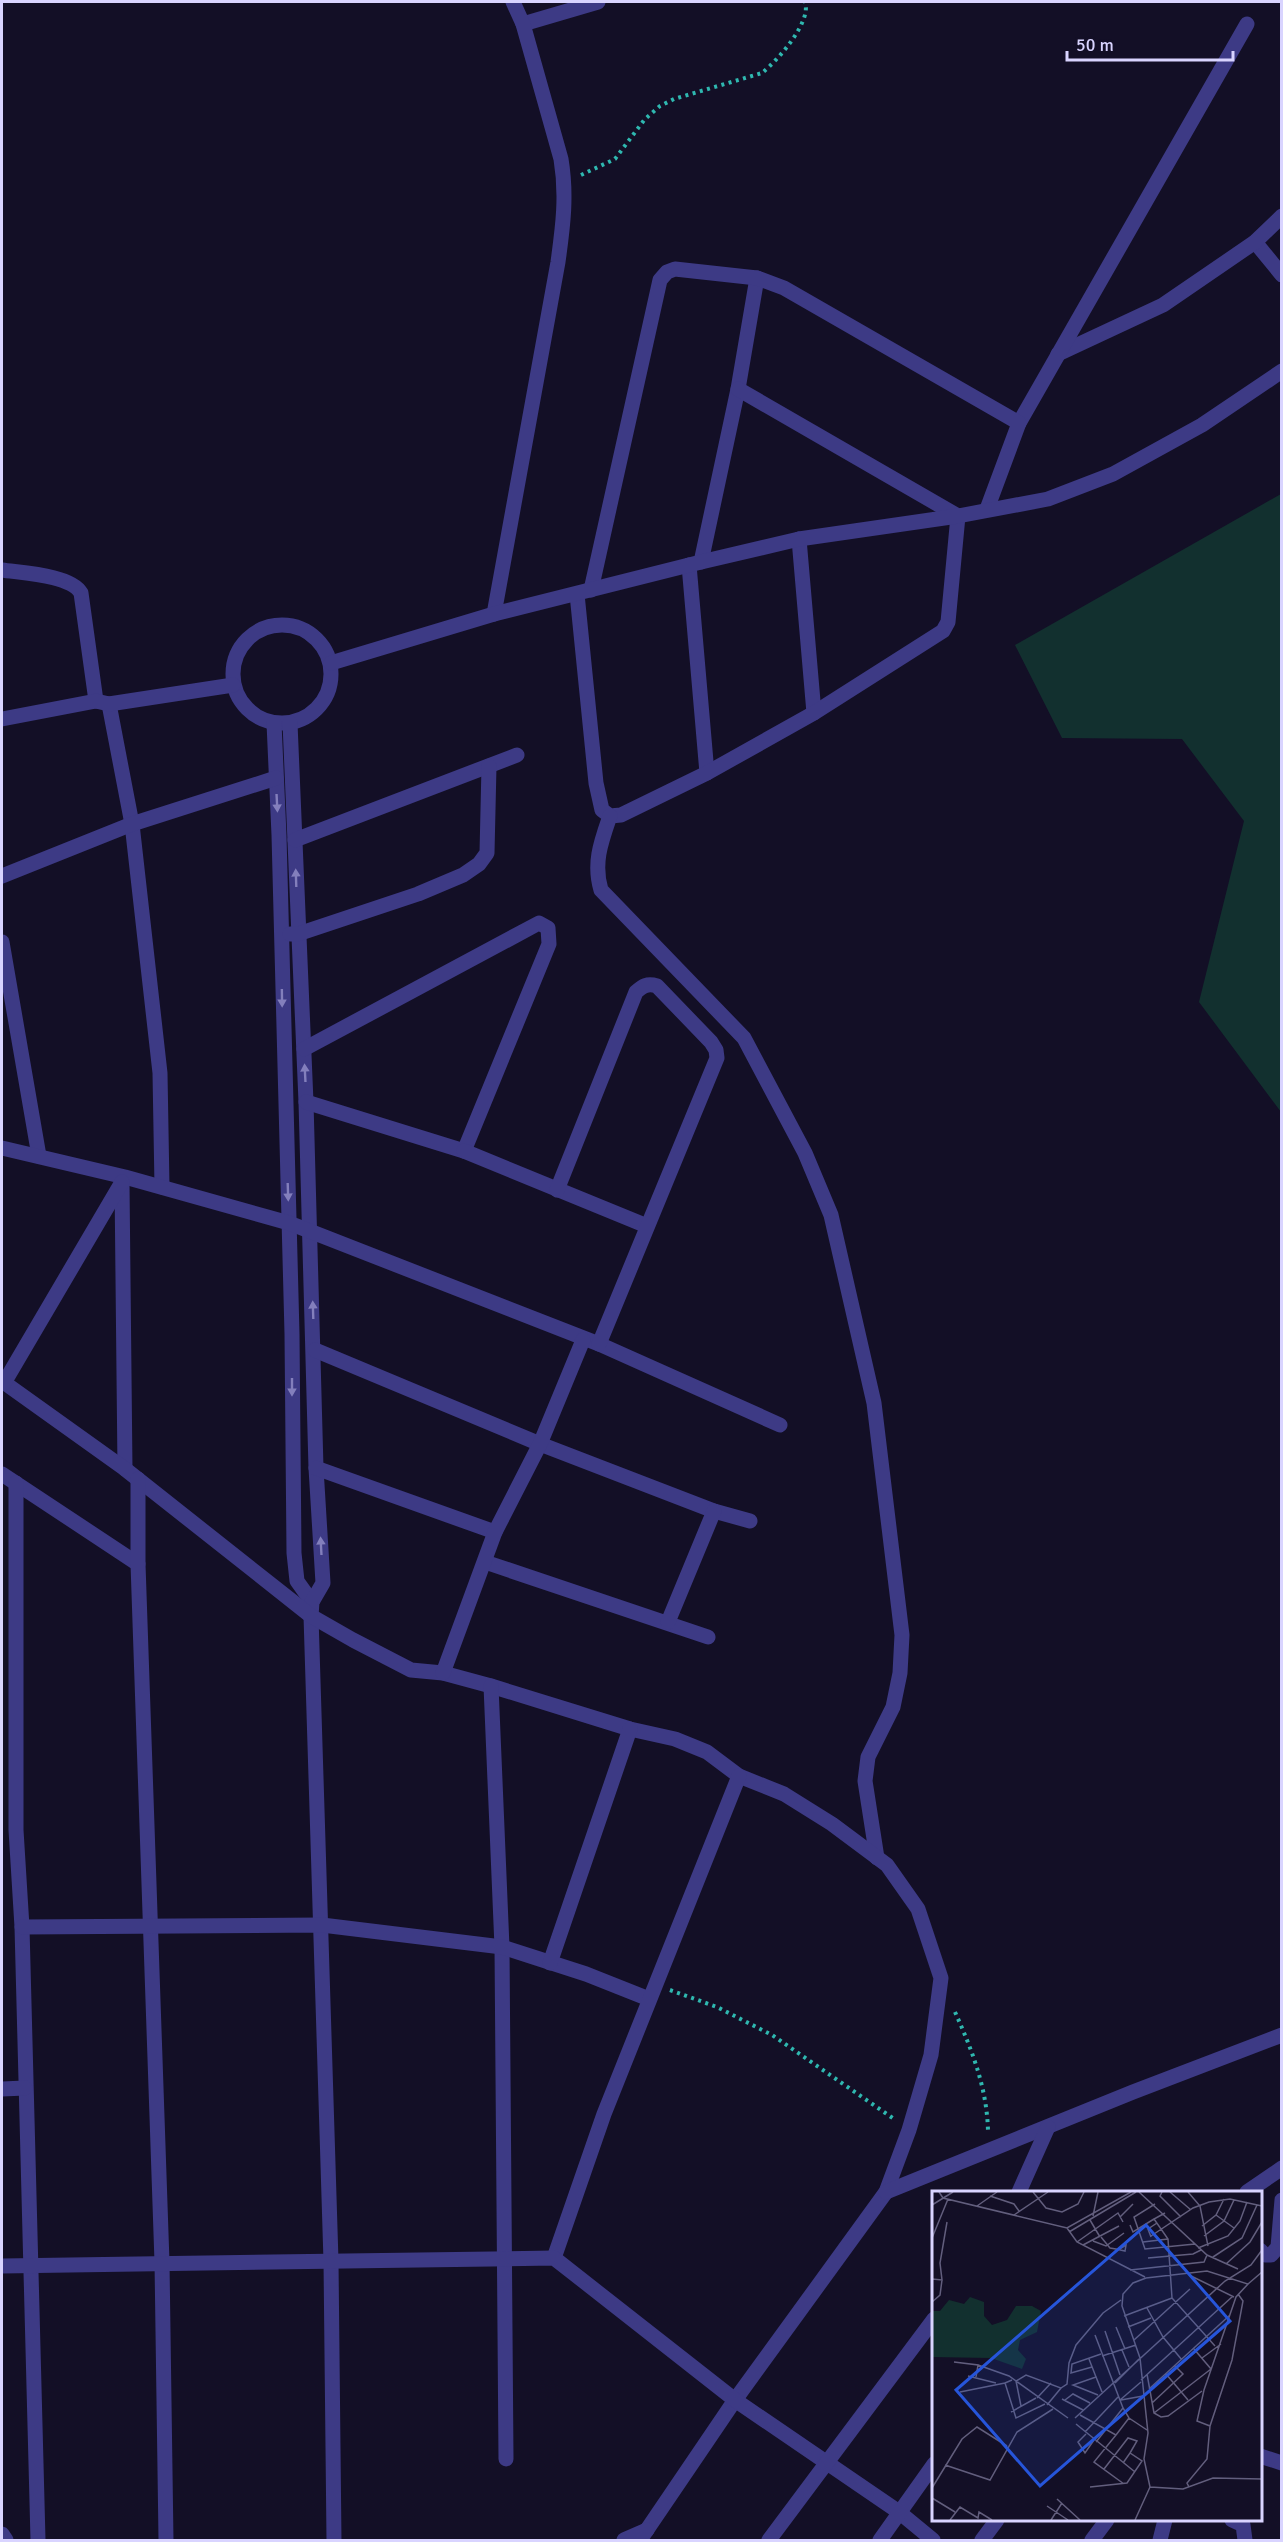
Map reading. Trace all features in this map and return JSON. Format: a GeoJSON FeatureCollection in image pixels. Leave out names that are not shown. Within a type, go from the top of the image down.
{"type":"FeatureCollection","features":[{"type":"Feature","properties":{"kind":"street"},"geometry":{"type":"LineString","coordinates":[[494,614],[558,262],[566,204],[565,182],[523,24],[513,2]]}},
{"type":"Feature","properties":{"kind":"street"},"geometry":{"type":"LineString","coordinates":[[523,24],[598,2]]}},
{"type":"Feature","properties":{"kind":"street"},"geometry":{"type":"LineString","coordinates":[[987,509],[1019,423],[1246,24]]}},
{"type":"Feature","properties":{"kind":"street"},"geometry":{"type":"LineString","coordinates":[[1058,354],[1163,304],[1255,242],[1281,216]]}},
{"type":"Feature","properties":{"kind":"street"},"geometry":{"type":"LineString","coordinates":[[1255,242],[1281,274]]}},
{"type":"Feature","properties":{"kind":"street"},"geometry":{"type":"LineString","coordinates":[[958,516],[946,627],[943,631],[814,712],[708,773],[621,815],[610,816],[603,810],[597,792],[584,592],[660,280],[667,272],[675,269],[758,278],[784,288],[1019,423]]}},
{"type":"Feature","properties":{"kind":"street"},"geometry":{"type":"LineString","coordinates":[[708,773],[695,563],[738,389],[758,278]]}},
{"type":"Feature","properties":{"kind":"street"},"geometry":{"type":"LineString","coordinates":[[331,663],[494,614],[695,563],[800,539],[958,516],[1048,499],[1113,474],[1202,425],[1281,371]]}},
{"type":"Feature","properties":{"kind":"street"},"geometry":{"type":"LineString","coordinates":[[738,389],[958,516]]}},
{"type":"Feature","properties":{"kind":"street"},"geometry":{"type":"LineString","coordinates":[[800,539],[814,712]]}},
{"type":"Feature","properties":{"kind":"street"},"geometry":{"type":"LineString","coordinates":[[2,570],[63,580],[78,587],[81,593],[103,703],[132,824],[160,1073],[162,1187]]}},
{"type":"Feature","properties":{"kind":"street"},"geometry":{"type":"LineString","coordinates":[[272,625],[291,625],[309,632],[323,645],[331,663],[331,682],[324,700],[311,715],[290,723],[274,723],[255,716],[241,703],[233,685],[233,665],[240,647],[254,633],[272,625]]}},
{"type":"Feature","properties":{"kind":"street"},"geometry":{"type":"LineString","coordinates":[[2,719],[233,685]]}},
{"type":"Feature","properties":{"kind":"street"},"geometry":{"type":"LineString","coordinates":[[274,723],[289,1223],[294,1553],[297,1581],[311,1609],[322,1925],[331,2261],[334,2541]]}},
{"type":"Feature","properties":{"kind":"street"},"geometry":{"type":"LineString","coordinates":[[290,723],[315,1350],[316,1468],[323,1583],[311,1609]]}},
{"type":"Feature","properties":{"kind":"street"},"geometry":{"type":"LineString","coordinates":[[295,840],[517,755]]}},
{"type":"Feature","properties":{"kind":"street"},"geometry":{"type":"LineString","coordinates":[[281,934],[298,934],[418,894],[463,875],[479,864],[487,853],[489,766]]}},
{"type":"Feature","properties":{"kind":"street"},"geometry":{"type":"LineString","coordinates":[[2,876],[132,824],[276,778]]}},
{"type":"Feature","properties":{"kind":"street"},"geometry":{"type":"LineString","coordinates":[[610,816],[597,856],[596,874],[601,890],[744,1038],[805,1153],[831,1215],[874,1403],[902,1635],[900,1673],[893,1707],[868,1757],[865,1780],[877,1858]]}},
{"type":"Feature","properties":{"kind":"street"},"geometry":{"type":"LineString","coordinates":[[304,1049],[539,923],[543,924],[550,934],[549,944],[464,1151]]}},
{"type":"Feature","properties":{"kind":"street"},"geometry":{"type":"LineString","coordinates":[[2,942],[39,1156]]}},
{"type":"Feature","properties":{"kind":"street"},"geometry":{"type":"LineString","coordinates":[[557,1190],[636,992],[644,985],[657,986],[711,1042],[716,1050],[717,1058],[598,1344]]}},
{"type":"Feature","properties":{"kind":"street"},"geometry":{"type":"LineString","coordinates":[[306,1102],[464,1151],[647,1226]]}},
{"type":"Feature","properties":{"kind":"street"},"geometry":{"type":"LineString","coordinates":[[2,1148],[124,1180],[162,1187],[289,1223],[598,1344],[780,1425]]}},
{"type":"Feature","properties":{"kind":"street"},"geometry":{"type":"LineString","coordinates":[[124,1180],[3,1382],[125,1469],[311,1609],[411,1670],[443,1673],[491,1686],[630,1729],[675,1739],[708,1752],[739,1776],[784,1794],[832,1824],[887,1865],[918,1909],[940,1978],[931,2055],[909,2130],[886,2192],[735,2400],[644,2535],[624,2541]]}},
{"type":"Feature","properties":{"kind":"street"},"geometry":{"type":"LineString","coordinates":[[124,1180],[125,1469]]}},
{"type":"Feature","properties":{"kind":"street"},"geometry":{"type":"LineString","coordinates":[[443,1673],[495,1532],[540,1444],[583,1340]]}},
{"type":"Feature","properties":{"kind":"street"},"geometry":{"type":"LineString","coordinates":[[315,1350],[540,1444],[714,1511],[750,1521]]}},
{"type":"Feature","properties":{"kind":"street"},"geometry":{"type":"LineString","coordinates":[[316,1468],[495,1532]]}},
{"type":"Feature","properties":{"kind":"street"},"geometry":{"type":"LineString","coordinates":[[2,1474],[138,1564]]}},
{"type":"Feature","properties":{"kind":"street"},"geometry":{"type":"LineString","coordinates":[[138,1479],[138,1564],[162,2262],[166,2541]]}},
{"type":"Feature","properties":{"kind":"street"},"geometry":{"type":"LineString","coordinates":[[16,1483],[8,1703],[9,1831],[22,1927],[38,2541]]}},
{"type":"Feature","properties":{"kind":"street"},"geometry":{"type":"LineString","coordinates":[[668,1622],[714,1511]]}},
{"type":"Feature","properties":{"kind":"street"},"geometry":{"type":"LineString","coordinates":[[485,1562],[708,1637]]}},
{"type":"Feature","properties":{"kind":"street"},"geometry":{"type":"LineString","coordinates":[[491,1686],[502,1947],[506,2459]]}},
{"type":"Feature","properties":{"kind":"street"},"geometry":{"type":"LineString","coordinates":[[550,1963],[630,1729]]}},
{"type":"Feature","properties":{"kind":"street"},"geometry":{"type":"LineString","coordinates":[[554,2258],[604,2114],[739,1776]]}},
{"type":"Feature","properties":{"kind":"street"},"geometry":{"type":"LineString","coordinates":[[22,1927],[322,1925],[502,1947],[650,1999]]}},
{"type":"Feature","properties":{"kind":"street"},"geometry":{"type":"LineString","coordinates":[[886,2192],[1281,2035]]}},
{"type":"Feature","properties":{"kind":"street"},"geometry":{"type":"LineString","coordinates":[[2,2089],[25,2088]]}},
{"type":"Feature","properties":{"kind":"street"},"geometry":{"type":"LineString","coordinates":[[1020,2191],[1048,2127]]}},
{"type":"Feature","properties":{"kind":"street"},"geometry":{"type":"LineString","coordinates":[[1250,2191],[1281,2168]]}},
{"type":"Feature","properties":{"kind":"street"},"geometry":{"type":"LineString","coordinates":[[1262,2252],[1267,2256],[1276,2250],[1281,2200]]}},
{"type":"Feature","properties":{"kind":"street"},"geometry":{"type":"LineString","coordinates":[[2,2266],[554,2258],[735,2400],[899,2512],[933,2541]]}},
{"type":"Feature","properties":{"kind":"street"},"geometry":{"type":"LineString","coordinates":[[769,2541],[932,2320]]}},
{"type":"Feature","properties":{"kind":"street"},"geometry":{"type":"LineString","coordinates":[[1262,2457],[1281,2463]]}},
{"type":"Feature","properties":{"kind":"street"},"geometry":{"type":"LineString","coordinates":[[880,2541],[932,2465]]}},
{"type":"Feature","properties":{"kind":"street"},"geometry":{"type":"LineString","coordinates":[[982,2541],[996,2521]]}},
{"type":"Feature","properties":{"kind":"street"},"geometry":{"type":"LineString","coordinates":[[1092,2541],[1106,2521]]}},
{"type":"Feature","properties":{"kind":"street"},"geometry":{"type":"LineString","coordinates":[[1160,2541],[1165,2521]]}},
{"type":"Feature","properties":{"kind":"street"},"geometry":{"type":"LineString","coordinates":[[1234,2521],[1243,2525],[1245,2541]]}},
{"type":"Feature","properties":{"kind":"street"},"geometry":{"type":"LineString","coordinates":[[2,2534],[6,2541]]}},
{"type":"Feature","properties":{"kind":"path"},"geometry":{"type":"LineString","coordinates":[[565,182],[615,159],[645,119],[660,106],[674,99],[762,73],[772,64],[801,26],[805,15],[805,2]]}},
{"type":"Feature","properties":{"kind":"path"},"geometry":{"type":"LineString","coordinates":[[656,1984],[717,2007],[772,2035],[909,2130]]}},
{"type":"Feature","properties":{"kind":"path"},"geometry":{"type":"LineString","coordinates":[[954,2009],[975,2061],[987,2103],[989,2151]]}},
{"type":"Feature","properties":{"kind":"green space"},"geometry":{"type":"Polygon","coordinates":[[[1281,494],[1281,1112],[1199,1002],[1244,821],[1182,739],[1062,738],[1015,645],[1281,494]]]}}]}
